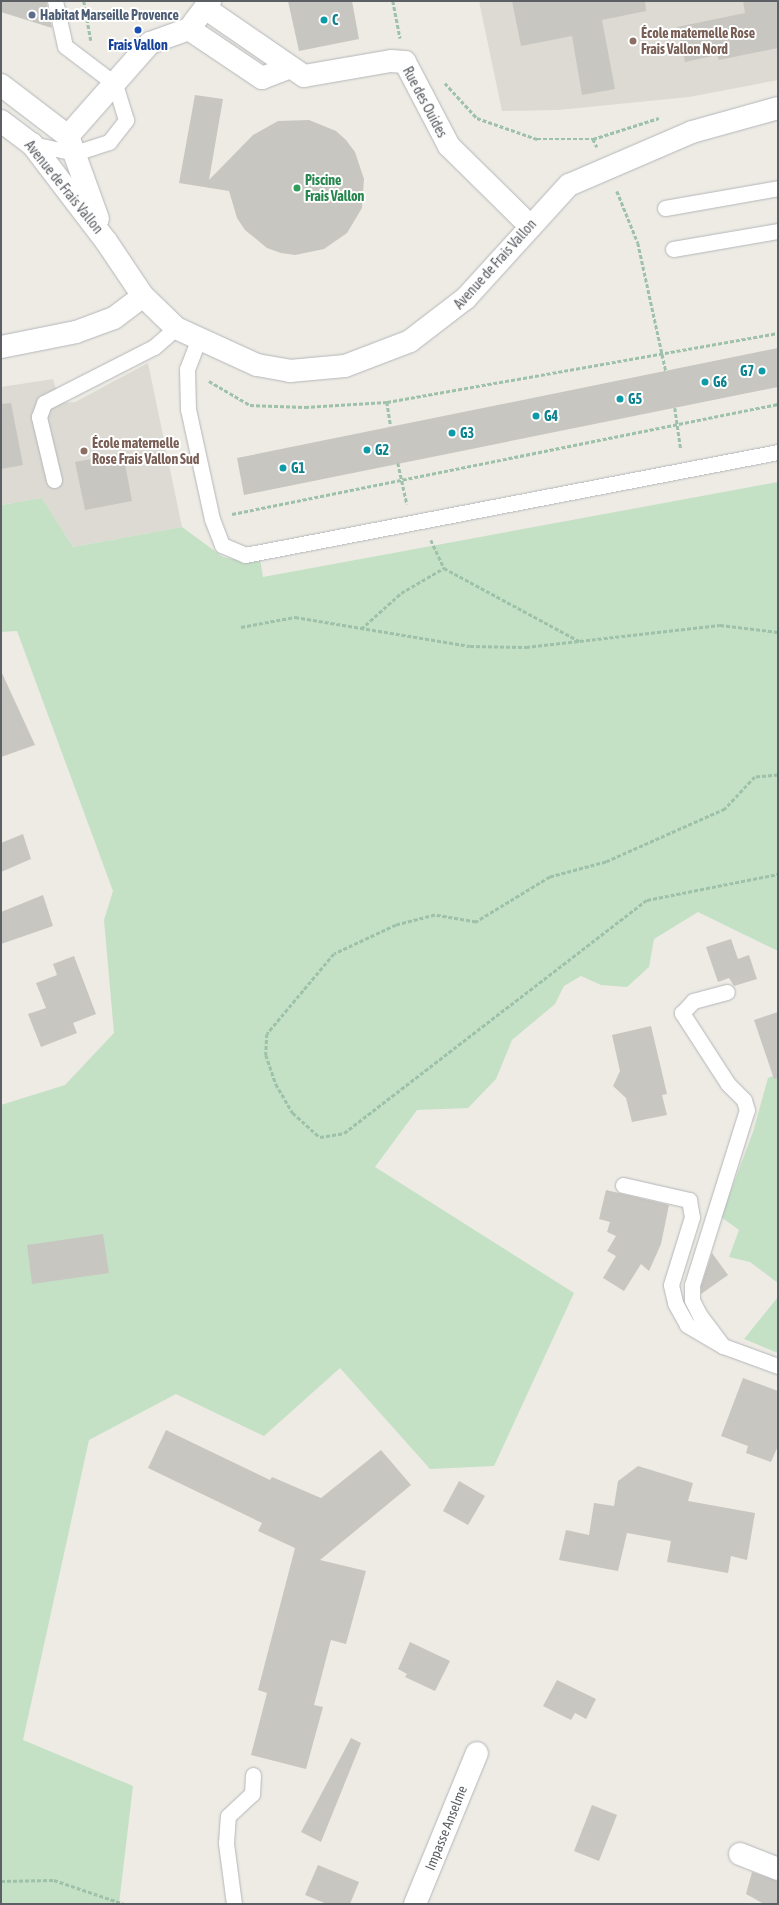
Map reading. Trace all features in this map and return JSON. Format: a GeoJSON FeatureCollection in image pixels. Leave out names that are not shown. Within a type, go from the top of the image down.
{"type":"FeatureCollection","features":[{"type":"Feature","properties":{"kind":"street"},"geometry":{"type":"LineString","coordinates":[[1,85],[72,145],[115,84],[150,42],[189,29],[207,4]]}},
{"type":"Feature","properties":{"kind":"street","name":"Rue des Ouides"},"geometry":{"type":"LineString","coordinates":[[207,4],[304,76],[391,61],[405,62],[449,146],[529,225]]}},
{"type":"Feature","properties":{"kind":"street"},"geometry":{"type":"LineString","coordinates":[[189,29],[262,78],[290,67]]}},
{"type":"Feature","properties":{"kind":"street","name":"Avenue de Frais Vallon"},"geometry":{"type":"LineString","coordinates":[[1,121],[32,144],[106,241],[143,296],[176,328],[257,365],[290,371],[345,366],[378,355],[410,341],[444,318],[466,298],[529,225],[569,185],[616,163],[692,132],[778,108]]}},
{"type":"Feature","properties":{"kind":"street","name":"Avenue de Frais Vallon"},"geometry":{"type":"LineString","coordinates":[[72,145],[106,241]]}},
{"type":"Feature","properties":{"kind":"street"},"geometry":{"type":"LineString","coordinates":[[1,347],[76,332],[114,318],[143,296]]}},
{"type":"Feature","properties":{"kind":"street","name":"Impasse Anselme"},"geometry":{"type":"LineString","coordinates":[[415,1904],[477,1753]]}},
{"type":"Feature","properties":{"kind":"street"},"geometry":{"type":"LineString","coordinates":[[740,1854],[778,1869]]}},
{"type":"Feature","properties":{"kind":"lane"},"geometry":{"type":"LineString","coordinates":[[32,144],[72,145],[109,142],[126,120],[115,84],[65,46],[55,1]]}},
{"type":"Feature","properties":{"kind":"lane"},"geometry":{"type":"LineString","coordinates":[[665,208],[778,188]]}},
{"type":"Feature","properties":{"kind":"lane"},"geometry":{"type":"LineString","coordinates":[[673,249],[778,231]]}},
{"type":"Feature","properties":{"kind":"lane"},"geometry":{"type":"LineString","coordinates":[[54,480],[39,416],[44,403],[154,347],[176,328]]}},
{"type":"Feature","properties":{"kind":"lane"},"geometry":{"type":"LineString","coordinates":[[199,338],[187,369],[188,409],[212,519],[222,545],[245,556],[683,472],[778,452]]}},
{"type":"Feature","properties":{"kind":"lane"},"geometry":{"type":"LineString","coordinates":[[723,1346],[700,1316],[692,1300],[692,1285],[747,1110],[744,1100],[728,1084],[682,1013],[693,1001],[727,992]]}},
{"type":"Feature","properties":{"kind":"lane"},"geometry":{"type":"LineString","coordinates":[[623,1185],[689,1200],[692,1217],[671,1285],[675,1303],[687,1325],[723,1346],[778,1366]]}},
{"type":"Feature","properties":{"kind":"lane"},"geometry":{"type":"LineString","coordinates":[[234,1904],[226,1843],[228,1816],[252,1794],[254,1775]]}},
{"type":"Feature","properties":{"kind":"path"},"geometry":{"type":"LineString","coordinates":[[393,1],[405,62]]}},
{"type":"Feature","properties":{"kind":"path"},"geometry":{"type":"LineString","coordinates":[[187,369],[250,404],[304,407],[387,402],[778,333]]}},
{"type":"Feature","properties":{"kind":"path"},"geometry":{"type":"LineString","coordinates":[[387,402],[391,426]]}},
{"type":"Feature","properties":{"kind":"path"},"geometry":{"type":"LineString","coordinates":[[212,519],[401,478],[678,422],[778,404]]}},
{"type":"Feature","properties":{"kind":"path"},"geometry":{"type":"LineString","coordinates":[[675,408],[678,422],[683,472]]}},
{"type":"Feature","properties":{"kind":"path"},"geometry":{"type":"LineString","coordinates":[[398,463],[406,503]]}},
{"type":"Feature","properties":{"kind":"path"},"geometry":{"type":"LineString","coordinates":[[434,552],[444,568],[581,642]]}},
{"type":"Feature","properties":{"kind":"path"},"geometry":{"type":"LineString","coordinates":[[361,629],[401,593],[444,568]]}},
{"type":"Feature","properties":{"kind":"path"},"geometry":{"type":"LineString","coordinates":[[241,627],[295,617],[470,646],[526,647],[581,642],[661,629],[720,624],[778,632]]}},
{"type":"Feature","properties":{"kind":"path"},"geometry":{"type":"LineString","coordinates":[[778,775],[755,777],[725,809],[606,862],[550,877],[476,922],[435,915],[396,925],[334,954],[267,1034],[266,1055],[276,1084],[293,1114],[320,1138],[344,1133],[647,900],[691,889],[778,874]]}},
{"type":"Feature","properties":{"kind":"path"},"geometry":{"type":"LineString","coordinates":[[1,1881],[54,1880],[124,1904]]}},
{"type":"Feature","properties":{"kind":"shaded area","name":"École maternelle Rose Frais Vallon Nord"},"geometry":{"type":"Polygon","coordinates":[[[479,1],[778,1],[778,80],[689,97],[558,110],[502,111],[479,1]]]}},
{"type":"Feature","properties":{"kind":"shaded area","name":"École maternelle Rose Frais Vallon Sud"},"geometry":{"type":"Polygon","coordinates":[[[148,363],[182,527],[73,547],[42,498],[1,505],[1,387],[53,379],[60,403],[75,402],[148,363]]]}},
{"type":"Feature","properties":{"kind":"green space"},"geometry":{"type":"Polygon","coordinates":[[[778,482],[778,951],[698,912],[654,939],[649,967],[627,987],[601,985],[581,976],[564,986],[555,1004],[512,1040],[496,1079],[468,1108],[417,1110],[375,1167],[574,1293],[494,1466],[430,1469],[340,1368],[264,1436],[176,1394],[89,1440],[23,1740],[133,1786],[119,1904],[1,1904],[1,1105],[65,1085],[114,1033],[104,920],[113,891],[17,631],[1,632],[1,505],[42,498],[73,547],[182,527],[223,557],[241,561],[260,559],[263,577],[778,482]]]}},
{"type":"Feature","properties":{"kind":"green space"},"geometry":{"type":"Polygon","coordinates":[[[778,1074],[778,1283],[750,1262],[729,1257],[739,1230],[721,1217],[753,1132],[768,1078],[778,1074]]]}},
{"type":"Feature","properties":{"kind":"green space"},"geometry":{"type":"Polygon","coordinates":[[[778,1297],[778,1353],[744,1339],[778,1297]]]}},
{"type":"Feature","properties":{"kind":"building","name":"Habitat Marseille Provence"},"geometry":{"type":"Polygon","coordinates":[[[1,1],[46,1],[52,28],[1,12],[1,1]]]}},
{"type":"Feature","properties":{"kind":"building","name":"C"},"geometry":{"type":"Polygon","coordinates":[[[288,1],[352,1],[359,39],[299,51],[288,1]]]}},
{"type":"Feature","properties":{"kind":"building"},"geometry":{"type":"Polygon","coordinates":[[[512,1],[645,1],[646,11],[602,20],[615,89],[582,95],[572,36],[521,46],[512,1]]]}},
{"type":"Feature","properties":{"kind":"building"},"geometry":{"type":"Polygon","coordinates":[[[743,1],[778,1],[778,48],[719,60],[717,55],[685,62],[677,27],[745,13],[743,1]]]}},
{"type":"Feature","properties":{"kind":"building","name":"Piscine Frais Vallon"},"geometry":{"type":"Polygon","coordinates":[[[195,95],[223,99],[209,180],[253,135],[278,121],[309,120],[336,131],[346,140],[355,152],[364,179],[362,208],[347,233],[324,249],[295,255],[281,253],[267,248],[245,230],[237,218],[229,191],[179,183],[195,95]]]}},
{"type":"Feature","properties":{"kind":"building"},"geometry":{"type":"Polygon","coordinates":[[[778,348],[778,387],[244,495],[237,458],[778,348]]]}},
{"type":"Feature","properties":{"kind":"building"},"geometry":{"type":"Polygon","coordinates":[[[11,403],[23,465],[1,469],[1,404],[11,403]]]}},
{"type":"Feature","properties":{"kind":"building"},"geometry":{"type":"Polygon","coordinates":[[[123,453],[132,501],[85,510],[75,462],[123,453]]]}},
{"type":"Feature","properties":{"kind":"building"},"geometry":{"type":"Polygon","coordinates":[[[1,671],[35,745],[1,757],[1,671]]]}},
{"type":"Feature","properties":{"kind":"building"},"geometry":{"type":"Polygon","coordinates":[[[23,834],[31,859],[1,872],[1,843],[23,834]]]}},
{"type":"Feature","properties":{"kind":"building"},"geometry":{"type":"Polygon","coordinates":[[[43,895],[53,926],[1,944],[1,912],[43,895]]]}},
{"type":"Feature","properties":{"kind":"building"},"geometry":{"type":"Polygon","coordinates":[[[731,939],[738,959],[749,955],[757,979],[734,986],[729,978],[718,982],[706,947],[731,939]]]}},
{"type":"Feature","properties":{"kind":"building"},"geometry":{"type":"Polygon","coordinates":[[[74,956],[96,1014],[73,1023],[77,1033],[41,1047],[28,1014],[46,1008],[36,983],[57,975],[53,964],[74,956]]]}},
{"type":"Feature","properties":{"kind":"building"},"geometry":{"type":"Polygon","coordinates":[[[778,1012],[778,1078],[774,1079],[754,1020],[778,1012]]]}},
{"type":"Feature","properties":{"kind":"building"},"geometry":{"type":"Polygon","coordinates":[[[651,1026],[667,1094],[662,1095],[667,1115],[632,1122],[626,1098],[613,1086],[620,1071],[612,1035],[651,1026]]]}},
{"type":"Feature","properties":{"kind":"building"},"geometry":{"type":"Polygon","coordinates":[[[606,1190],[669,1205],[661,1244],[649,1271],[641,1264],[624,1291],[603,1278],[616,1256],[607,1251],[616,1236],[607,1232],[610,1222],[599,1219],[606,1190]]]}},
{"type":"Feature","properties":{"kind":"building"},"geometry":{"type":"Polygon","coordinates":[[[103,1234],[109,1273],[32,1284],[27,1245],[103,1234]]]}},
{"type":"Feature","properties":{"kind":"building"},"geometry":{"type":"Polygon","coordinates":[[[712,1253],[728,1275],[701,1294],[701,1286],[712,1253]]]}},
{"type":"Feature","properties":{"kind":"building"},"geometry":{"type":"Polygon","coordinates":[[[743,1378],[778,1391],[778,1446],[771,1462],[746,1453],[748,1446],[721,1436],[743,1378]]]}},
{"type":"Feature","properties":{"kind":"building"},"geometry":{"type":"Polygon","coordinates":[[[166,1430],[270,1480],[272,1477],[321,1498],[381,1450],[411,1485],[320,1560],[366,1571],[346,1644],[331,1640],[314,1705],[323,1707],[306,1769],[251,1755],[267,1693],[258,1690],[295,1548],[258,1531],[262,1523],[148,1468],[166,1430]]]}},
{"type":"Feature","properties":{"kind":"building"},"geometry":{"type":"Polygon","coordinates":[[[638,1466],[693,1483],[688,1501],[755,1513],[747,1560],[731,1556],[728,1573],[667,1562],[671,1541],[627,1533],[618,1571],[559,1560],[566,1530],[589,1535],[594,1503],[614,1506],[618,1481],[638,1466]]]}},
{"type":"Feature","properties":{"kind":"building"},"geometry":{"type":"Polygon","coordinates":[[[459,1481],[485,1496],[468,1525],[443,1511],[459,1481]]]}},
{"type":"Feature","properties":{"kind":"building"},"geometry":{"type":"Polygon","coordinates":[[[410,1642],[450,1661],[435,1691],[405,1677],[407,1674],[398,1669],[410,1642]]]}},
{"type":"Feature","properties":{"kind":"building"},"geometry":{"type":"Polygon","coordinates":[[[557,1680],[596,1699],[586,1719],[575,1713],[571,1720],[543,1706],[557,1680]]]}},
{"type":"Feature","properties":{"kind":"building"},"geometry":{"type":"Polygon","coordinates":[[[351,1738],[361,1743],[321,1842],[301,1832],[351,1738]]]}},
{"type":"Feature","properties":{"kind":"building"},"geometry":{"type":"Polygon","coordinates":[[[592,1805],[617,1815],[599,1861],[574,1851],[592,1805]]]}},
{"type":"Feature","properties":{"kind":"building"},"geometry":{"type":"Polygon","coordinates":[[[318,1865],[359,1882],[350,1904],[327,1904],[305,1895],[318,1865]]]}},
{"type":"Feature","properties":{"kind":"building"},"geometry":{"type":"Polygon","coordinates":[[[752,1872],[778,1881],[778,1904],[764,1904],[746,1894],[752,1872]]]}},
{"type":"Feature","properties":{"kind":"place","name":"Habitat Marseille Provence"},"geometry":{"type":"Point","coordinates":[32,15]}},
{"type":"Feature","properties":{"kind":"place","name":"C"},"geometry":{"type":"Point","coordinates":[324,20]}},
{"type":"Feature","properties":{"kind":"place","name":"Frais Vallon"},"geometry":{"type":"Point","coordinates":[138,30]}},
{"type":"Feature","properties":{"kind":"place","name":"École maternelle Rose Frais Vallon Nord"},"geometry":{"type":"Point","coordinates":[633,41]}},
{"type":"Feature","properties":{"kind":"place","name":"Piscine Frais Vallon"},"geometry":{"type":"Point","coordinates":[297,188]}},
{"type":"Feature","properties":{"kind":"place","name":"G7"},"geometry":{"type":"Point","coordinates":[762,371]}},
{"type":"Feature","properties":{"kind":"place","name":"G6"},"geometry":{"type":"Point","coordinates":[705,382]}},
{"type":"Feature","properties":{"kind":"place","name":"G5"},"geometry":{"type":"Point","coordinates":[620,399]}},
{"type":"Feature","properties":{"kind":"place","name":"G4"},"geometry":{"type":"Point","coordinates":[536,416]}},
{"type":"Feature","properties":{"kind":"place","name":"G3"},"geometry":{"type":"Point","coordinates":[452,433]}},
{"type":"Feature","properties":{"kind":"place","name":"G2"},"geometry":{"type":"Point","coordinates":[367,450]}},
{"type":"Feature","properties":{"kind":"place","name":"École maternelle Rose Frais Vallon Sud"},"geometry":{"type":"Point","coordinates":[84,451]}},
{"type":"Feature","properties":{"kind":"place","name":"G1"},"geometry":{"type":"Point","coordinates":[283,468]}}]}
